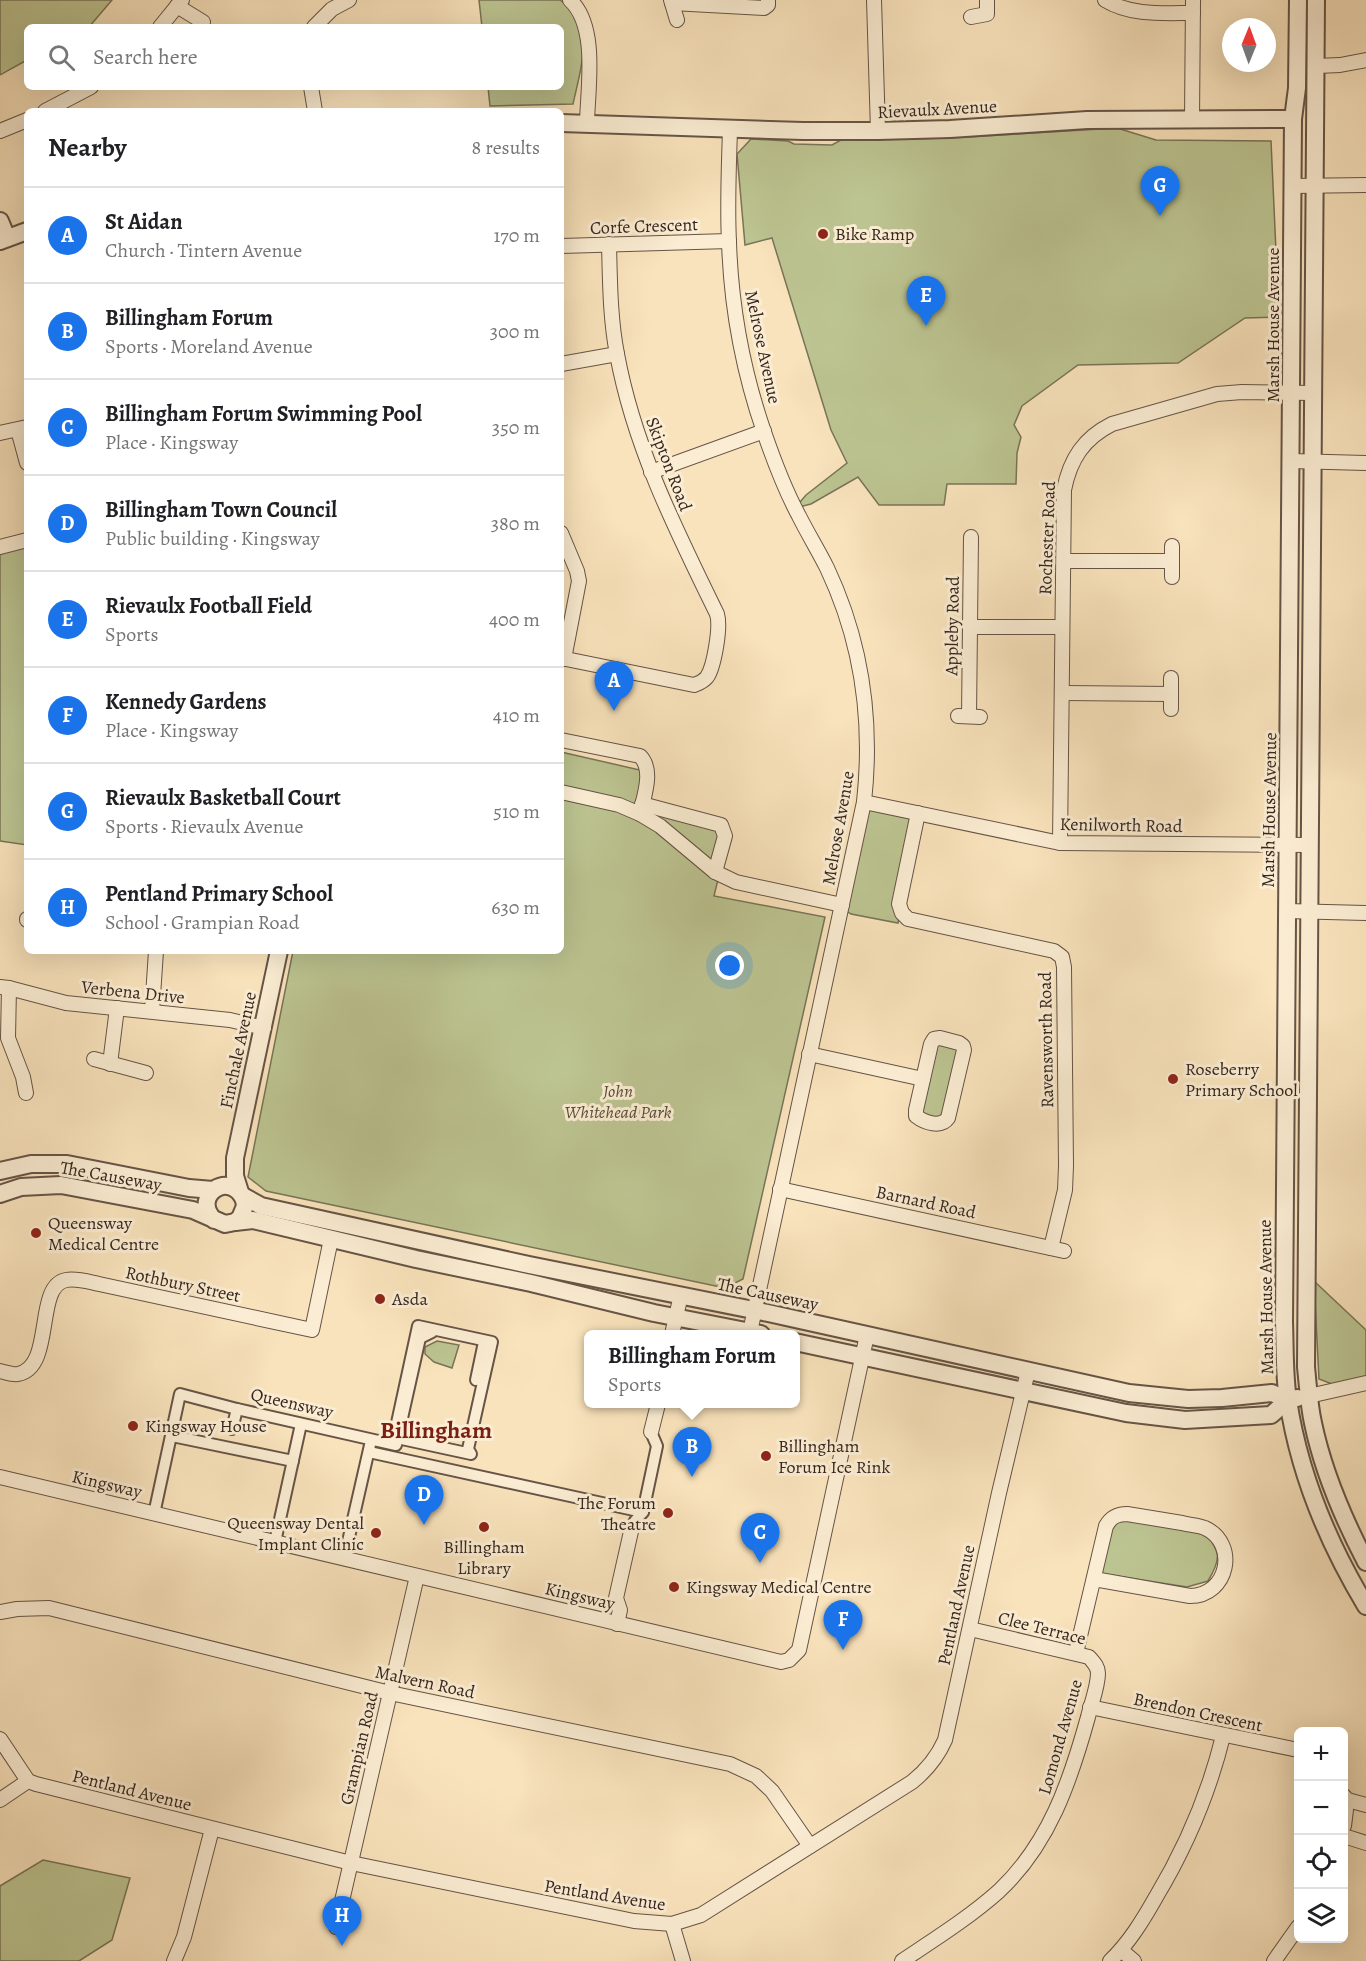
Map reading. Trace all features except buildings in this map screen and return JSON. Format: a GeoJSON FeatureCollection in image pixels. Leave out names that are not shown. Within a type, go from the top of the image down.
{"type":"FeatureCollection","features":[{"type":"Feature","properties":{"kind":"street"},"geometry":{"type":"LineString","coordinates":[[317,24],[332,9],[349,0]]}},
{"type":"Feature","properties":{"kind":"street"},"geometry":{"type":"LineString","coordinates":[[570,0],[580,11],[588,31],[587,122]]}},
{"type":"Feature","properties":{"kind":"street"},"geometry":{"type":"LineString","coordinates":[[677,20],[672,2],[764,8],[768,5],[768,0]]}},
{"type":"Feature","properties":{"kind":"street"},"geometry":{"type":"LineString","coordinates":[[874,0],[878,131]]}},
{"type":"Feature","properties":{"kind":"street"},"geometry":{"type":"LineString","coordinates":[[1105,0],[1130,10],[1193,7],[1192,119]]}},
{"type":"Feature","properties":{"kind":"street","name":"Marsh House Avenue"},"geometry":{"type":"LineString","coordinates":[[1298,0],[1297,88],[1293,119],[1284,1322],[1288,1400],[1296,1439],[1317,1509],[1339,1557],[1366,1606]]}},
{"type":"Feature","properties":{"kind":"street"},"geometry":{"type":"LineString","coordinates":[[1316,0],[1306,1367],[1313,1422],[1330,1480],[1366,1562]]}},
{"type":"Feature","properties":{"kind":"street"},"geometry":{"type":"LineString","coordinates":[[162,24],[179,3],[205,21]]}},
{"type":"Feature","properties":{"kind":"street"},"geometry":{"type":"LineString","coordinates":[[971,17],[991,10]]}},
{"type":"Feature","properties":{"kind":"street"},"geometry":{"type":"LineString","coordinates":[[1317,66],[1340,65],[1366,60]]}},
{"type":"Feature","properties":{"kind":"street"},"geometry":{"type":"LineString","coordinates":[[51,108],[85,90]]}},
{"type":"Feature","properties":{"kind":"street"},"geometry":{"type":"LineString","coordinates":[[311,90],[314,108]]}},
{"type":"Feature","properties":{"kind":"street","name":"Rievaulx Avenue"},"geometry":{"type":"LineString","coordinates":[[564,123],[803,131],[878,131],[1087,120],[1316,119]]}},
{"type":"Feature","properties":{"kind":"street"},"geometry":{"type":"LineString","coordinates":[[0,131],[24,121]]}},
{"type":"Feature","properties":{"kind":"street","name":"Melrose Avenue"},"geometry":{"type":"LineString","coordinates":[[730,128],[729,241],[737,323],[745,367],[764,431],[797,514],[836,590],[855,644],[868,718],[868,763],[864,802],[754,1310],[755,1330]]}},
{"type":"Feature","properties":{"kind":"street"},"geometry":{"type":"LineString","coordinates":[[1293,186],[1366,185]]}},
{"type":"Feature","properties":{"kind":"street"},"geometry":{"type":"LineString","coordinates":[[0,221],[4,240],[24,232]]}},
{"type":"Feature","properties":{"kind":"street","name":"Corfe Crescent"},"geometry":{"type":"LineString","coordinates":[[564,246],[729,241]]}},
{"type":"Feature","properties":{"kind":"street","name":"Skipton Road"},"geometry":{"type":"LineString","coordinates":[[564,659],[687,685],[700,683],[710,671],[719,622],[669,515],[638,437],[617,354],[612,312],[609,244]]}},
{"type":"Feature","properties":{"kind":"street"},"geometry":{"type":"LineString","coordinates":[[564,363],[617,354]]}},
{"type":"Feature","properties":{"kind":"street","name":"Rochester Road"},"geometry":{"type":"LineString","coordinates":[[1060,843],[1064,489],[1067,473],[1074,457],[1086,442],[1100,430],[1112,424],[1217,394],[1314,393]]}},
{"type":"Feature","properties":{"kind":"street"},"geometry":{"type":"LineString","coordinates":[[0,433],[22,428]]}},
{"type":"Feature","properties":{"kind":"street"},"geometry":{"type":"LineString","coordinates":[[651,472],[764,431]]}},
{"type":"Feature","properties":{"kind":"street"},"geometry":{"type":"LineString","coordinates":[[1291,461],[1366,463]]}},
{"type":"Feature","properties":{"kind":"street","name":"Appleby Road"},"geometry":{"type":"LineString","coordinates":[[969,716],[972,537]]}},
{"type":"Feature","properties":{"kind":"street"},"geometry":{"type":"LineString","coordinates":[[0,547],[24,541]]}},
{"type":"Feature","properties":{"kind":"street"},"geometry":{"type":"LineString","coordinates":[[564,541],[579,581],[564,654]]}},
{"type":"Feature","properties":{"kind":"street"},"geometry":{"type":"LineString","coordinates":[[1172,546],[1172,577]]}},
{"type":"Feature","properties":{"kind":"street"},"geometry":{"type":"LineString","coordinates":[[1064,561],[1172,561]]}},
{"type":"Feature","properties":{"kind":"street"},"geometry":{"type":"LineString","coordinates":[[970,627],[1062,627]]}},
{"type":"Feature","properties":{"kind":"street"},"geometry":{"type":"LineString","coordinates":[[1171,678],[1171,708]]}},
{"type":"Feature","properties":{"kind":"street"},"geometry":{"type":"LineString","coordinates":[[1063,693],[1171,694]]}},
{"type":"Feature","properties":{"kind":"street"},"geometry":{"type":"LineString","coordinates":[[564,741],[640,756],[645,761],[648,771],[641,809]]}},
{"type":"Feature","properties":{"kind":"street"},"geometry":{"type":"LineString","coordinates":[[564,793],[722,825],[724,836],[715,872]]}},
{"type":"Feature","properties":{"kind":"street","name":"Kenilworth Road"},"geometry":{"type":"LineString","coordinates":[[864,802],[1060,843],[1310,845]]}},
{"type":"Feature","properties":{"kind":"street"},"geometry":{"type":"LineString","coordinates":[[641,809],[715,872],[736,882],[842,905]]}},
{"type":"Feature","properties":{"kind":"street","name":"Ravensworth Road"},"geometry":{"type":"LineString","coordinates":[[918,813],[899,904],[902,914],[909,919],[1054,951],[1062,957],[1064,967],[1066,1166],[1058,1249]]}},
{"type":"Feature","properties":{"kind":"street"},"geometry":{"type":"LineString","coordinates":[[1287,911],[1366,913]]}},
{"type":"Feature","properties":{"kind":"street"},"geometry":{"type":"LineString","coordinates":[[152,1011],[156,954]]}},
{"type":"Feature","properties":{"kind":"street","name":"Finchale Avenue"},"geometry":{"type":"LineString","coordinates":[[241,1194],[235,1176],[235,1158],[278,954]]}},
{"type":"Feature","properties":{"kind":"street"},"geometry":{"type":"LineString","coordinates":[[4,988],[8,1038],[23,1077],[26,1093]]}},
{"type":"Feature","properties":{"kind":"street","name":"Verbena Drive"},"geometry":{"type":"LineString","coordinates":[[4,988],[66,1003],[230,1020],[264,1028]]}},
{"type":"Feature","properties":{"kind":"street"},"geometry":{"type":"LineString","coordinates":[[110,1064],[117,1008]]}},
{"type":"Feature","properties":{"kind":"street"},"geometry":{"type":"LineString","coordinates":[[940,1038],[960,1043],[963,1046],[945,1123],[921,1120],[916,1116],[923,1079],[934,1039],[940,1038]]}},
{"type":"Feature","properties":{"kind":"street"},"geometry":{"type":"LineString","coordinates":[[809,1054],[923,1079]]}},
{"type":"Feature","properties":{"kind":"street"},"geometry":{"type":"LineString","coordinates":[[94,1059],[146,1072]]}},
{"type":"Feature","properties":{"kind":"street","name":"Finchale Avenue"},"geometry":{"type":"LineString","coordinates":[[216,1188],[235,1158]]}},
{"type":"Feature","properties":{"kind":"street","name":"The Causeway"},"geometry":{"type":"LineString","coordinates":[[0,1172],[31,1164],[67,1164],[189,1188],[229,1186],[261,1206],[530,1265],[754,1310],[1118,1390],[1164,1398],[1222,1398],[1272,1393],[1288,1400]]}},
{"type":"Feature","properties":{"kind":"street","name":"The Causeway"},"geometry":{"type":"LineString","coordinates":[[0,1194],[21,1187],[61,1185],[193,1210],[225,1224],[253,1220],[676,1318],[739,1330]]}},
{"type":"Feature","properties":{"kind":"street"},"geometry":{"type":"LineString","coordinates":[[214,1220],[206,1205],[208,1198],[216,1188]]}},
{"type":"Feature","properties":{"kind":"street","name":"Barnard Road"},"geometry":{"type":"LineString","coordinates":[[780,1189],[1058,1249]]}},
{"type":"Feature","properties":{"kind":"street"},"geometry":{"type":"LineString","coordinates":[[235,1222],[243,1213],[245,1206],[241,1194]]}},
{"type":"Feature","properties":{"kind":"street","name":"Rothbury Street"},"geometry":{"type":"LineString","coordinates":[[0,1371],[17,1374],[27,1370],[36,1362],[52,1294],[58,1284],[68,1280],[99,1284],[312,1330],[331,1239]]}},
{"type":"Feature","properties":{"kind":"street"},"geometry":{"type":"LineString","coordinates":[[673,1330],[681,1295]]}},
{"type":"Feature","properties":{"kind":"street"},"geometry":{"type":"LineString","coordinates":[[396,1441],[420,1338],[432,1331],[488,1343],[457,1471]]}},
{"type":"Feature","properties":{"kind":"street","name":"Kingsway"},"geometry":{"type":"LineString","coordinates":[[0,1477],[775,1661],[789,1660],[799,1650],[867,1335]]}},
{"type":"Feature","properties":{"kind":"street","name":"The Causeway"},"geometry":{"type":"LineString","coordinates":[[800,1343],[1126,1413],[1185,1420],[1271,1415],[1288,1400],[1309,1396]]}},
{"type":"Feature","properties":{"kind":"street","name":"Pentland Avenue"},"geometry":{"type":"LineString","coordinates":[[28,1781],[351,1863],[634,1921],[672,1924],[701,1916],[912,1782],[938,1755],[945,1740],[1028,1371]]}},
{"type":"Feature","properties":{"kind":"street"},"geometry":{"type":"LineString","coordinates":[[1309,1396],[1366,1383]]}},
{"type":"Feature","properties":{"kind":"street","name":"Queensway"},"geometry":{"type":"LineString","coordinates":[[172,1436],[180,1394],[372,1440],[396,1441],[461,1452]]}},
{"type":"Feature","properties":{"kind":"street"},"geometry":{"type":"LineString","coordinates":[[617,1624],[620,1610],[616,1598],[632,1527],[643,1512],[657,1446],[651,1432],[657,1408]]}},
{"type":"Feature","properties":{"kind":"street"},"geometry":{"type":"LineString","coordinates":[[232,1430],[237,1409]]}},
{"type":"Feature","properties":{"kind":"street"},"geometry":{"type":"LineString","coordinates":[[274,1542],[301,1424]]}},
{"type":"Feature","properties":{"kind":"street"},"geometry":{"type":"LineString","coordinates":[[154,1514],[172,1436],[293,1461]]}},
{"type":"Feature","properties":{"kind":"street"},"geometry":{"type":"LineString","coordinates":[[345,1559],[372,1440]]}},
{"type":"Feature","properties":{"kind":"street"},"geometry":{"type":"LineString","coordinates":[[369,1452],[643,1512]]}},
{"type":"Feature","properties":{"kind":"street"},"geometry":{"type":"LineString","coordinates":[[1076,1653],[1094,1579],[1107,1526],[1110,1520],[1120,1514],[1204,1527],[1217,1536],[1224,1546],[1224,1568],[1219,1582],[1215,1588],[1201,1596],[1094,1579]]}},
{"type":"Feature","properties":{"kind":"street","name":"Grampian Road"},"geometry":{"type":"LineString","coordinates":[[336,1927],[417,1576]]}},
{"type":"Feature","properties":{"kind":"street","name":"Malvern Road"},"geometry":{"type":"LineString","coordinates":[[0,1612],[49,1608],[390,1693],[730,1764],[756,1776],[772,1791],[810,1846]]}},
{"type":"Feature","properties":{"kind":"street","name":"Clee Terrace"},"geometry":{"type":"LineString","coordinates":[[970,1629],[1089,1657],[1095,1663],[1098,1671]]}},
{"type":"Feature","properties":{"kind":"street","name":"Lomond Avenue"},"geometry":{"type":"LineString","coordinates":[[902,1961],[999,1890],[1040,1839],[1066,1789],[1098,1671]]}},
{"type":"Feature","properties":{"kind":"street","name":"Brendon Crescent"},"geometry":{"type":"LineString","coordinates":[[1090,1707],[1294,1749]]}},
{"type":"Feature","properties":{"kind":"street"},"geometry":{"type":"LineString","coordinates":[[1110,1961],[1121,1950],[1147,1914],[1185,1846],[1196,1821],[1223,1736]]}},
{"type":"Feature","properties":{"kind":"street"},"geometry":{"type":"LineString","coordinates":[[0,1740],[28,1781],[0,1800]]}},
{"type":"Feature","properties":{"kind":"street"},"geometry":{"type":"LineString","coordinates":[[1348,1798],[1366,1805]]}},
{"type":"Feature","properties":{"kind":"street"},"geometry":{"type":"LineString","coordinates":[[174,1961],[184,1937],[212,1829]]}},
{"type":"Feature","properties":{"kind":"street"},"geometry":{"type":"LineString","coordinates":[[1348,1837],[1366,1843]]}},
{"type":"Feature","properties":{"kind":"street"},"geometry":{"type":"LineString","coordinates":[[672,1924],[683,1961]]}},
{"type":"Feature","properties":{"kind":"street"},"geometry":{"type":"LineString","coordinates":[[1274,1961],[1294,1934]]}},
{"type":"Feature","properties":{"kind":"street"},"geometry":{"type":"LineString","coordinates":[[1121,1950],[1134,1961]]}},
{"type":"Feature","properties":{"kind":"green space"},"geometry":{"type":"Polygon","coordinates":[[[0,0],[112,0],[92,24],[24,24],[24,62],[0,75],[0,0]]]}},
{"type":"Feature","properties":{"kind":"green space"},"geometry":{"type":"Polygon","coordinates":[[[479,0],[560,0],[571,10],[582,35],[582,62],[573,104],[490,106],[488,90],[564,90],[564,24],[482,24],[479,0]]]}},
{"type":"Feature","properties":{"kind":"green space"},"geometry":{"type":"Polygon","coordinates":[[[1117,128],[1156,140],[1271,141],[1279,317],[1245,318],[1178,363],[1078,365],[1022,406],[1014,425],[1021,437],[1017,453],[1016,484],[947,484],[944,505],[879,505],[858,477],[811,504],[795,508],[806,495],[847,463],[831,430],[772,238],[745,245],[737,154],[751,139],[788,141],[794,144],[832,145],[841,140],[950,138],[1117,128]]]}},
{"type":"Feature","properties":{"kind":"green space"},"geometry":{"type":"Polygon","coordinates":[[[24,547],[24,845],[0,841],[0,553],[24,547]]]}},
{"type":"Feature","properties":{"kind":"green space","name":"John Whitehead Park"},"geometry":{"type":"Polygon","coordinates":[[[564,753],[653,773],[649,801],[726,824],[722,863],[714,896],[825,917],[743,1279],[725,1288],[266,1191],[248,1177],[292,954],[564,954],[564,753]]]}},
{"type":"Feature","properties":{"kind":"green space"},"geometry":{"type":"Polygon","coordinates":[[[866,806],[914,815],[898,923],[851,914],[845,910],[866,806]]]}},
{"type":"Feature","properties":{"kind":"green space"},"geometry":{"type":"Polygon","coordinates":[[[934,1039],[963,1046],[945,1123],[916,1113],[934,1039]]]}},
{"type":"Feature","properties":{"kind":"green space"},"geometry":{"type":"Polygon","coordinates":[[[1314,1281],[1366,1330],[1366,1379],[1332,1384],[1319,1379],[1314,1281]]]}},
{"type":"Feature","properties":{"kind":"green space"},"geometry":{"type":"Polygon","coordinates":[[[437,1341],[459,1345],[452,1368],[434,1362],[425,1354],[425,1347],[437,1341]]]}},
{"type":"Feature","properties":{"kind":"green space"},"geometry":{"type":"Polygon","coordinates":[[[1131,1516],[1205,1531],[1214,1544],[1217,1555],[1216,1566],[1208,1581],[1187,1587],[1097,1573],[1102,1545],[1108,1531],[1113,1525],[1131,1516]]]}},
{"type":"Feature","properties":{"kind":"green space"},"geometry":{"type":"Polygon","coordinates":[[[43,1860],[130,1878],[112,1940],[79,1961],[0,1961],[0,1886],[43,1860]]]}},
{"type":"Feature","properties":{"kind":"place","name":"Rievaulx Basketball Court"},"geometry":{"type":"Point","coordinates":[1160,216]}},
{"type":"Feature","properties":{"kind":"place","name":"Bike Ramp"},"geometry":{"type":"Point","coordinates":[823,234]}},
{"type":"Feature","properties":{"kind":"place","name":"Rievaulx Football Field"},"geometry":{"type":"Point","coordinates":[926,326]}},
{"type":"Feature","properties":{"kind":"place","name":"St Aidan"},"geometry":{"type":"Point","coordinates":[614,711]}},
{"type":"Feature","properties":{"kind":"place","name":"Roseberry Primary School"},"geometry":{"type":"Point","coordinates":[1173,1079]}},
{"type":"Feature","properties":{"kind":"place","name":"Queensway Medical Centre"},"geometry":{"type":"Point","coordinates":[36,1233]}},
{"type":"Feature","properties":{"kind":"place","name":"Asda"},"geometry":{"type":"Point","coordinates":[380,1299]}},
{"type":"Feature","properties":{"kind":"place","name":"Kingsway House"},"geometry":{"type":"Point","coordinates":[133,1426]}},
{"type":"Feature","properties":{"kind":"place","name":"Billingham Forum Ice Rink"},"geometry":{"type":"Point","coordinates":[766,1456]}},
{"type":"Feature","properties":{"kind":"place","name":"Billingham Forum"},"geometry":{"type":"Point","coordinates":[692,1477]}},
{"type":"Feature","properties":{"kind":"place","name":"The Forum Theatre"},"geometry":{"type":"Point","coordinates":[668,1513]}},
{"type":"Feature","properties":{"kind":"place","name":"Billingham Town Council"},"geometry":{"type":"Point","coordinates":[424,1525]}},
{"type":"Feature","properties":{"kind":"place","name":"Billingham Library"},"geometry":{"type":"Point","coordinates":[484,1527]}},
{"type":"Feature","properties":{"kind":"place","name":"Queensway Dental Implant Clinic"},"geometry":{"type":"Point","coordinates":[376,1533]}},
{"type":"Feature","properties":{"kind":"place","name":"Billingham Forum Swimming Pool"},"geometry":{"type":"Point","coordinates":[760,1563]}},
{"type":"Feature","properties":{"kind":"place","name":"Kingsway Medical Centre"},"geometry":{"type":"Point","coordinates":[674,1587]}},
{"type":"Feature","properties":{"kind":"place","name":"Kennedy Gardens"},"geometry":{"type":"Point","coordinates":[843,1650]}},
{"type":"Feature","properties":{"kind":"place","name":"Pentland Primary School"},"geometry":{"type":"Point","coordinates":[342,1946]}},
{"type":"Feature","properties":{"kind":"district","name":"Billingham"},"geometry":{"type":"Point","coordinates":[436,1430]}}]}
